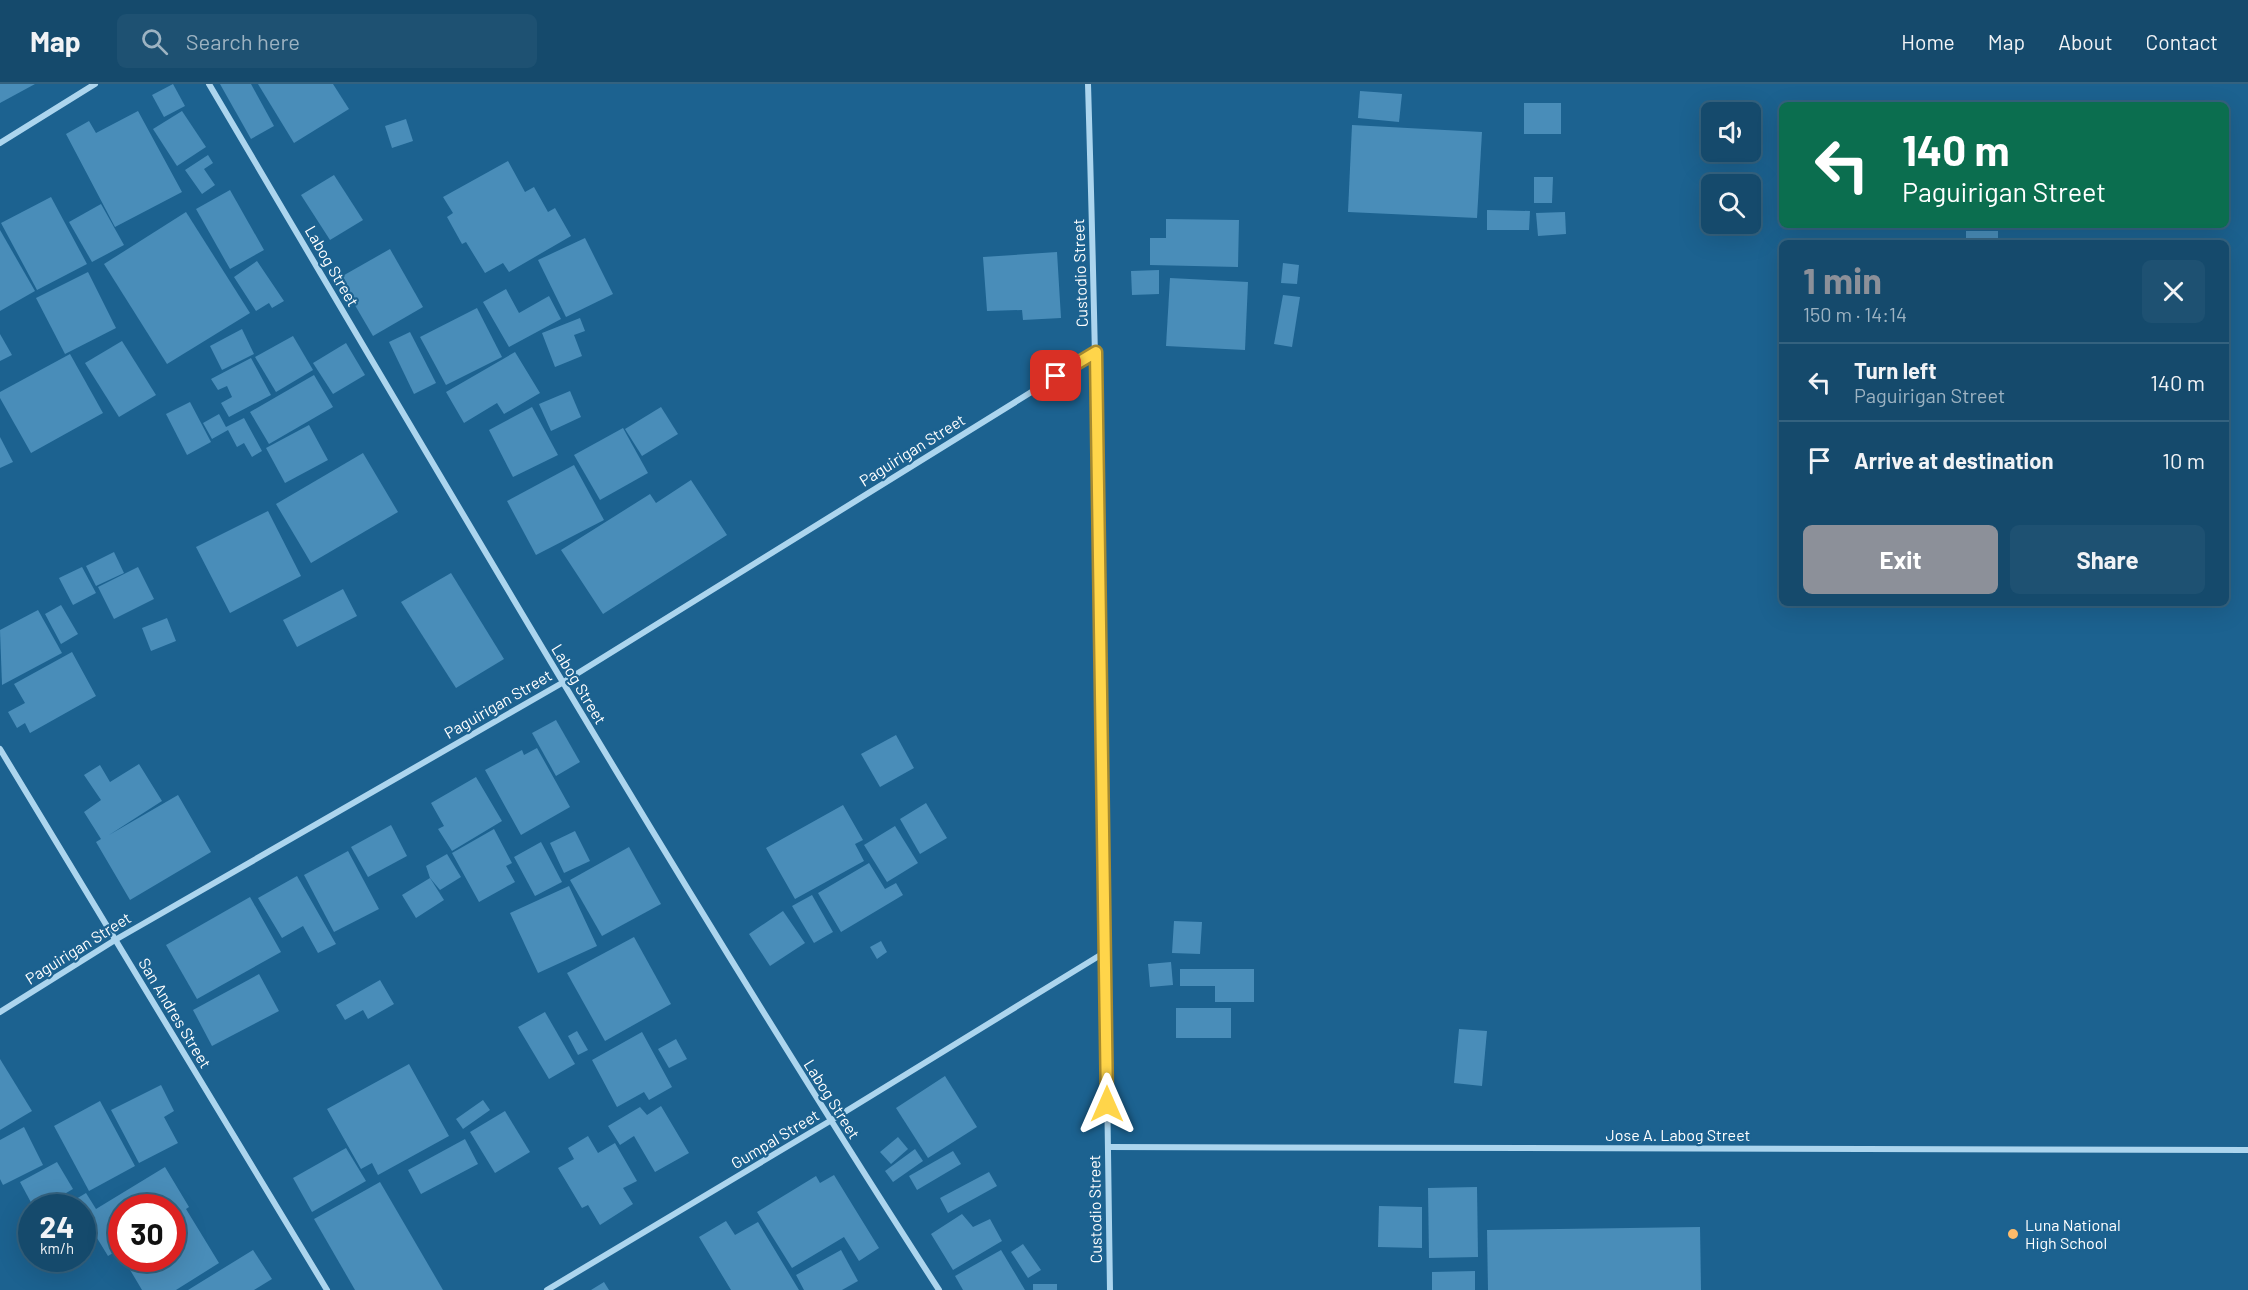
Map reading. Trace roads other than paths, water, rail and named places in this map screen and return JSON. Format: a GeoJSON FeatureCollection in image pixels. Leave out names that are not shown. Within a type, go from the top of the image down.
{"type":"FeatureCollection","features":[{"type":"Feature","properties":{"kind":"street"},"geometry":{"type":"LineString","coordinates":[[0,143],[95,84]]}},
{"type":"Feature","properties":{"kind":"street","name":"Labog Street"},"geometry":{"type":"LineString","coordinates":[[209,84],[562,683],[830,1121],[939,1290]]}},
{"type":"Feature","properties":{"kind":"street","name":"Custodio Street"},"geometry":{"type":"LineString","coordinates":[[1088,84],[1096,352],[1107,951],[1110,1290]]}},
{"type":"Feature","properties":{"kind":"street","name":"Paguirigan Street"},"geometry":{"type":"LineString","coordinates":[[0,1012],[115,940],[562,683],[1096,352]]}},
{"type":"Feature","properties":{"kind":"street","name":"San Andres Street"},"geometry":{"type":"LineString","coordinates":[[0,749],[327,1290]]}},
{"type":"Feature","properties":{"kind":"street","name":"Gumpal Street"},"geometry":{"type":"LineString","coordinates":[[548,1290],[1107,951]]}},
{"type":"Feature","properties":{"kind":"street","name":"Jose A. Labog Street"},"geometry":{"type":"LineString","coordinates":[[1108,1147],[2248,1150]]}},
{"type":"Feature","properties":{"kind":"place","name":"Luna National High School"},"geometry":{"type":"Point","coordinates":[2013,1234]}}]}
